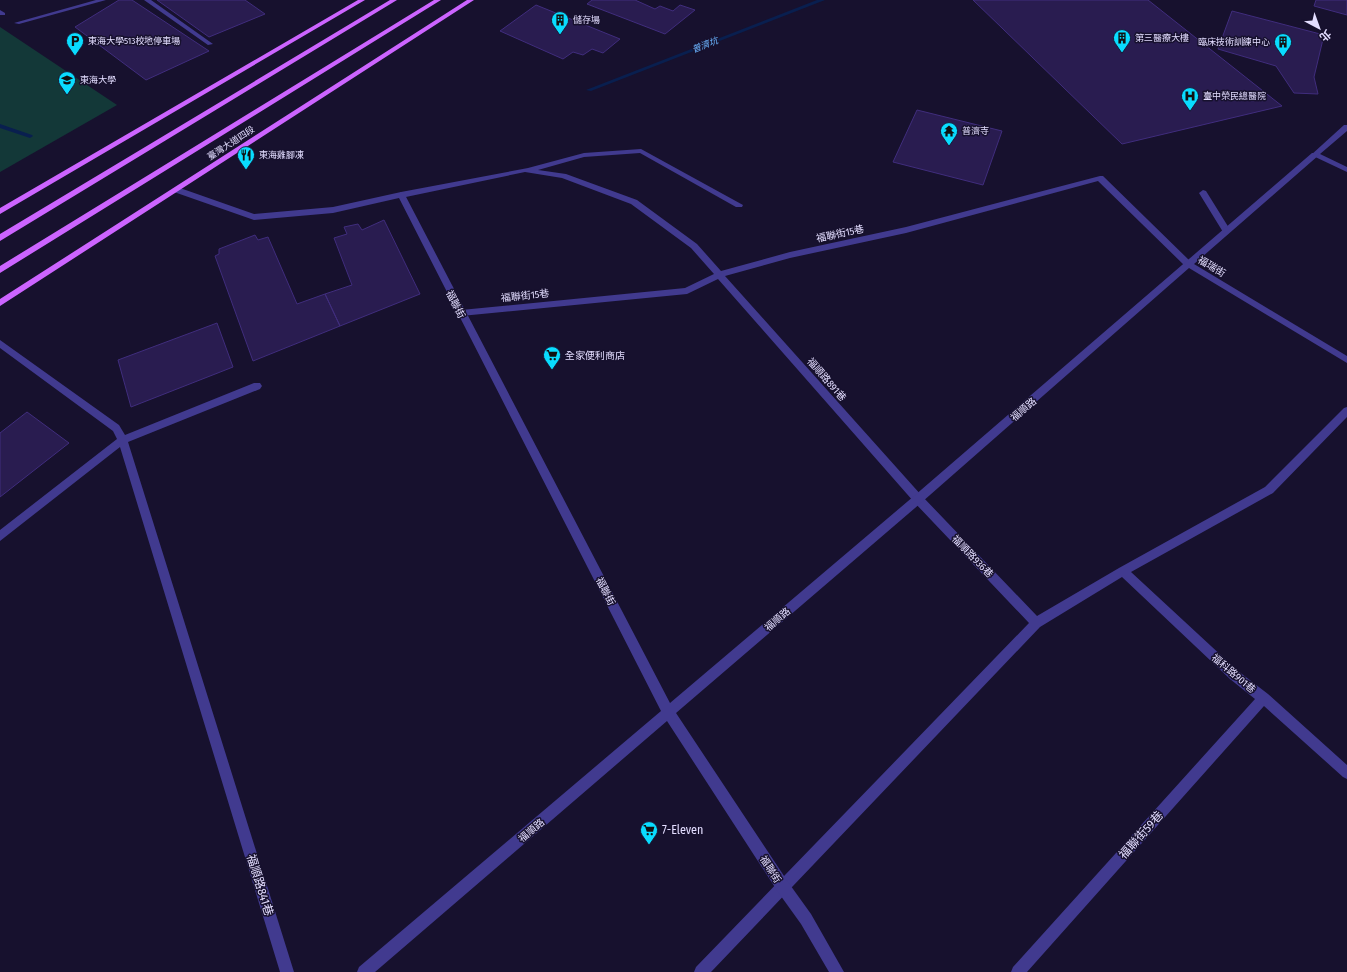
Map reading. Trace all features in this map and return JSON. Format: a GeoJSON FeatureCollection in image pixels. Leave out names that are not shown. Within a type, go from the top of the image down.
{"type":"FeatureCollection","features":[{"type":"Feature","properties":{"kind":"main road"},"geometry":{"type":"LineString","coordinates":[[0,211],[362,0]]}},
{"type":"Feature","properties":{"kind":"main road"},"geometry":{"type":"LineString","coordinates":[[0,238],[394,0]]}},
{"type":"Feature","properties":{"kind":"main road","name":"臺灣大道四段"},"geometry":{"type":"LineString","coordinates":[[0,270],[438,0]]}},
{"type":"Feature","properties":{"kind":"main road","name":"臺灣大道四段"},"geometry":{"type":"LineString","coordinates":[[0,302],[178,190],[471,0]]}},
{"type":"Feature","properties":{"kind":"street"},"geometry":{"type":"LineString","coordinates":[[17,23],[83,3],[103,0]]}},
{"type":"Feature","properties":{"kind":"street"},"geometry":{"type":"LineString","coordinates":[[147,0],[210,44]]}},
{"type":"Feature","properties":{"kind":"street","name":"福瑞街"},"geometry":{"type":"LineString","coordinates":[[1347,127],[1188,264],[1347,360]]}},
{"type":"Feature","properties":{"kind":"street"},"geometry":{"type":"LineString","coordinates":[[178,190],[254,217],[333,210],[525,170],[584,155],[641,151],[739,205]]}},
{"type":"Feature","properties":{"kind":"street"},"geometry":{"type":"LineString","coordinates":[[1315,155],[1347,170]]}},
{"type":"Feature","properties":{"kind":"street","name":"福順路891巷"},"geometry":{"type":"LineString","coordinates":[[525,170],[563,176],[634,202],[694,246],[918,500]]}},
{"type":"Feature","properties":{"kind":"street","name":"福聯街15巷"},"geometry":{"type":"LineString","coordinates":[[461,313],[687,291],[720,274],[790,255],[906,230],[1100,178],[1188,264]]}},
{"type":"Feature","properties":{"kind":"street"},"geometry":{"type":"LineString","coordinates":[[1203,193],[1226,230]]}},
{"type":"Feature","properties":{"kind":"street","name":"福聯街"},"geometry":{"type":"LineString","coordinates":[[401,195],[669,714],[783,887],[806,919],[837,972]]}},
{"type":"Feature","properties":{"kind":"street","name":"福順路"},"geometry":{"type":"LineString","coordinates":[[364,972],[669,714],[786,611],[918,500],[1188,264]]}},
{"type":"Feature","properties":{"kind":"street"},"geometry":{"type":"LineString","coordinates":[[0,343],[116,428],[123,440]]}},
{"type":"Feature","properties":{"kind":"street"},"geometry":{"type":"LineString","coordinates":[[0,536],[123,440],[256,386]]}},
{"type":"Feature","properties":{"kind":"street"},"geometry":{"type":"LineString","coordinates":[[701,972],[1036,623],[1123,571],[1268,490],[1347,412]]}},
{"type":"Feature","properties":{"kind":"street","name":"福順路841巷"},"geometry":{"type":"LineString","coordinates":[[123,440],[288,972]]}},
{"type":"Feature","properties":{"kind":"street","name":"福順路936巷"},"geometry":{"type":"LineString","coordinates":[[918,500],[1036,623]]}},
{"type":"Feature","properties":{"kind":"street","name":"福科路901巷"},"geometry":{"type":"LineString","coordinates":[[1123,571],[1234,675],[1264,698],[1347,773]]}},
{"type":"Feature","properties":{"kind":"street","name":"福聯街59巷"},"geometry":{"type":"LineString","coordinates":[[1018,972],[1264,698]]}},
{"type":"Feature","properties":{"kind":"green space"},"geometry":{"type":"Polygon","coordinates":[[[0,27],[117,105],[0,172],[0,27]]]}},
{"type":"Feature","properties":{"kind":"building"},"geometry":{"type":"Polygon","coordinates":[[[119,0],[132,0],[209,51],[146,80],[75,27],[119,0]]]}},
{"type":"Feature","properties":{"kind":"building"},"geometry":{"type":"Polygon","coordinates":[[[157,0],[245,0],[265,14],[209,37],[157,0]]]}},
{"type":"Feature","properties":{"kind":"building"},"geometry":{"type":"Polygon","coordinates":[[[592,0],[635,0],[655,9],[660,6],[673,11],[680,5],[695,10],[665,34],[587,4],[592,0]]]}},
{"type":"Feature","properties":{"kind":"building","name":"第三醫療大樓"},"geometry":{"type":"Polygon","coordinates":[[[973,0],[1148,0],[1282,106],[1122,144],[973,0]]]}},
{"type":"Feature","properties":{"kind":"building"},"geometry":{"type":"Polygon","coordinates":[[[1316,0],[1347,0],[1347,15],[1314,6],[1316,0]]]}},
{"type":"Feature","properties":{"kind":"building","name":"儲存場"},"geometry":{"type":"Polygon","coordinates":[[[536,5],[620,39],[603,53],[592,49],[583,55],[573,52],[563,59],[500,31],[536,5]]]}},
{"type":"Feature","properties":{"kind":"building","name":"臨床技術訓練中心"},"geometry":{"type":"Polygon","coordinates":[[[1232,11],[1324,35],[1314,77],[1318,94],[1294,93],[1276,66],[1218,49],[1232,11]]]}},
{"type":"Feature","properties":{"kind":"building","name":"普濟寺"},"geometry":{"type":"Polygon","coordinates":[[[917,110],[1002,131],[983,185],[893,162],[917,110]]]}},
{"type":"Feature","properties":{"kind":"building"},"geometry":{"type":"Polygon","coordinates":[[[384,220],[420,294],[340,326],[325,294],[352,285],[334,238],[347,234],[344,227],[358,224],[362,230],[384,220]]]}},
{"type":"Feature","properties":{"kind":"building"},"geometry":{"type":"Polygon","coordinates":[[[255,235],[258,240],[268,237],[297,304],[325,294],[340,326],[253,361],[215,256],[219,254],[219,249],[255,235]]]}},
{"type":"Feature","properties":{"kind":"building"},"geometry":{"type":"Polygon","coordinates":[[[217,323],[233,367],[131,407],[118,360],[217,323]]]}},
{"type":"Feature","properties":{"kind":"building"},"geometry":{"type":"Polygon","coordinates":[[[27,412],[69,443],[0,497],[0,433],[27,412]]]}},
{"type":"Feature","properties":{"kind":"waterway","name":"普濟坑"},"geometry":{"type":"LineString","coordinates":[[589,90],[822,0]]}},
{"type":"Feature","properties":{"kind":"waterway","name":"普濟坑"},"geometry":{"type":"LineString","coordinates":[[0,126],[30,136]]}},
{"type":"Feature","properties":{"kind":"place","name":"儲存場"},"geometry":{"type":"Point","coordinates":[560,35]}},
{"type":"Feature","properties":{"kind":"place","name":"第三醫療大樓"},"geometry":{"type":"Point","coordinates":[1122,53]}},
{"type":"Feature","properties":{"kind":"place","name":"東海大學513校地停車場"},"geometry":{"type":"Point","coordinates":[75,56]}},
{"type":"Feature","properties":{"kind":"place","name":"臨床技術訓練中心"},"geometry":{"type":"Point","coordinates":[1283,57]}},
{"type":"Feature","properties":{"kind":"place","name":"東海大學"},"geometry":{"type":"Point","coordinates":[67,95]}},
{"type":"Feature","properties":{"kind":"place","name":"臺中榮民總醫院"},"geometry":{"type":"Point","coordinates":[1190,111]}},
{"type":"Feature","properties":{"kind":"place","name":"普濟寺"},"geometry":{"type":"Point","coordinates":[949,146]}},
{"type":"Feature","properties":{"kind":"place","name":"東海雞腳凍"},"geometry":{"type":"Point","coordinates":[246,170]}},
{"type":"Feature","properties":{"kind":"place","name":"全家便利商店"},"geometry":{"type":"Point","coordinates":[552,370]}},
{"type":"Feature","properties":{"kind":"place","name":"7-Eleven"},"geometry":{"type":"Point","coordinates":[649,845]}}]}
